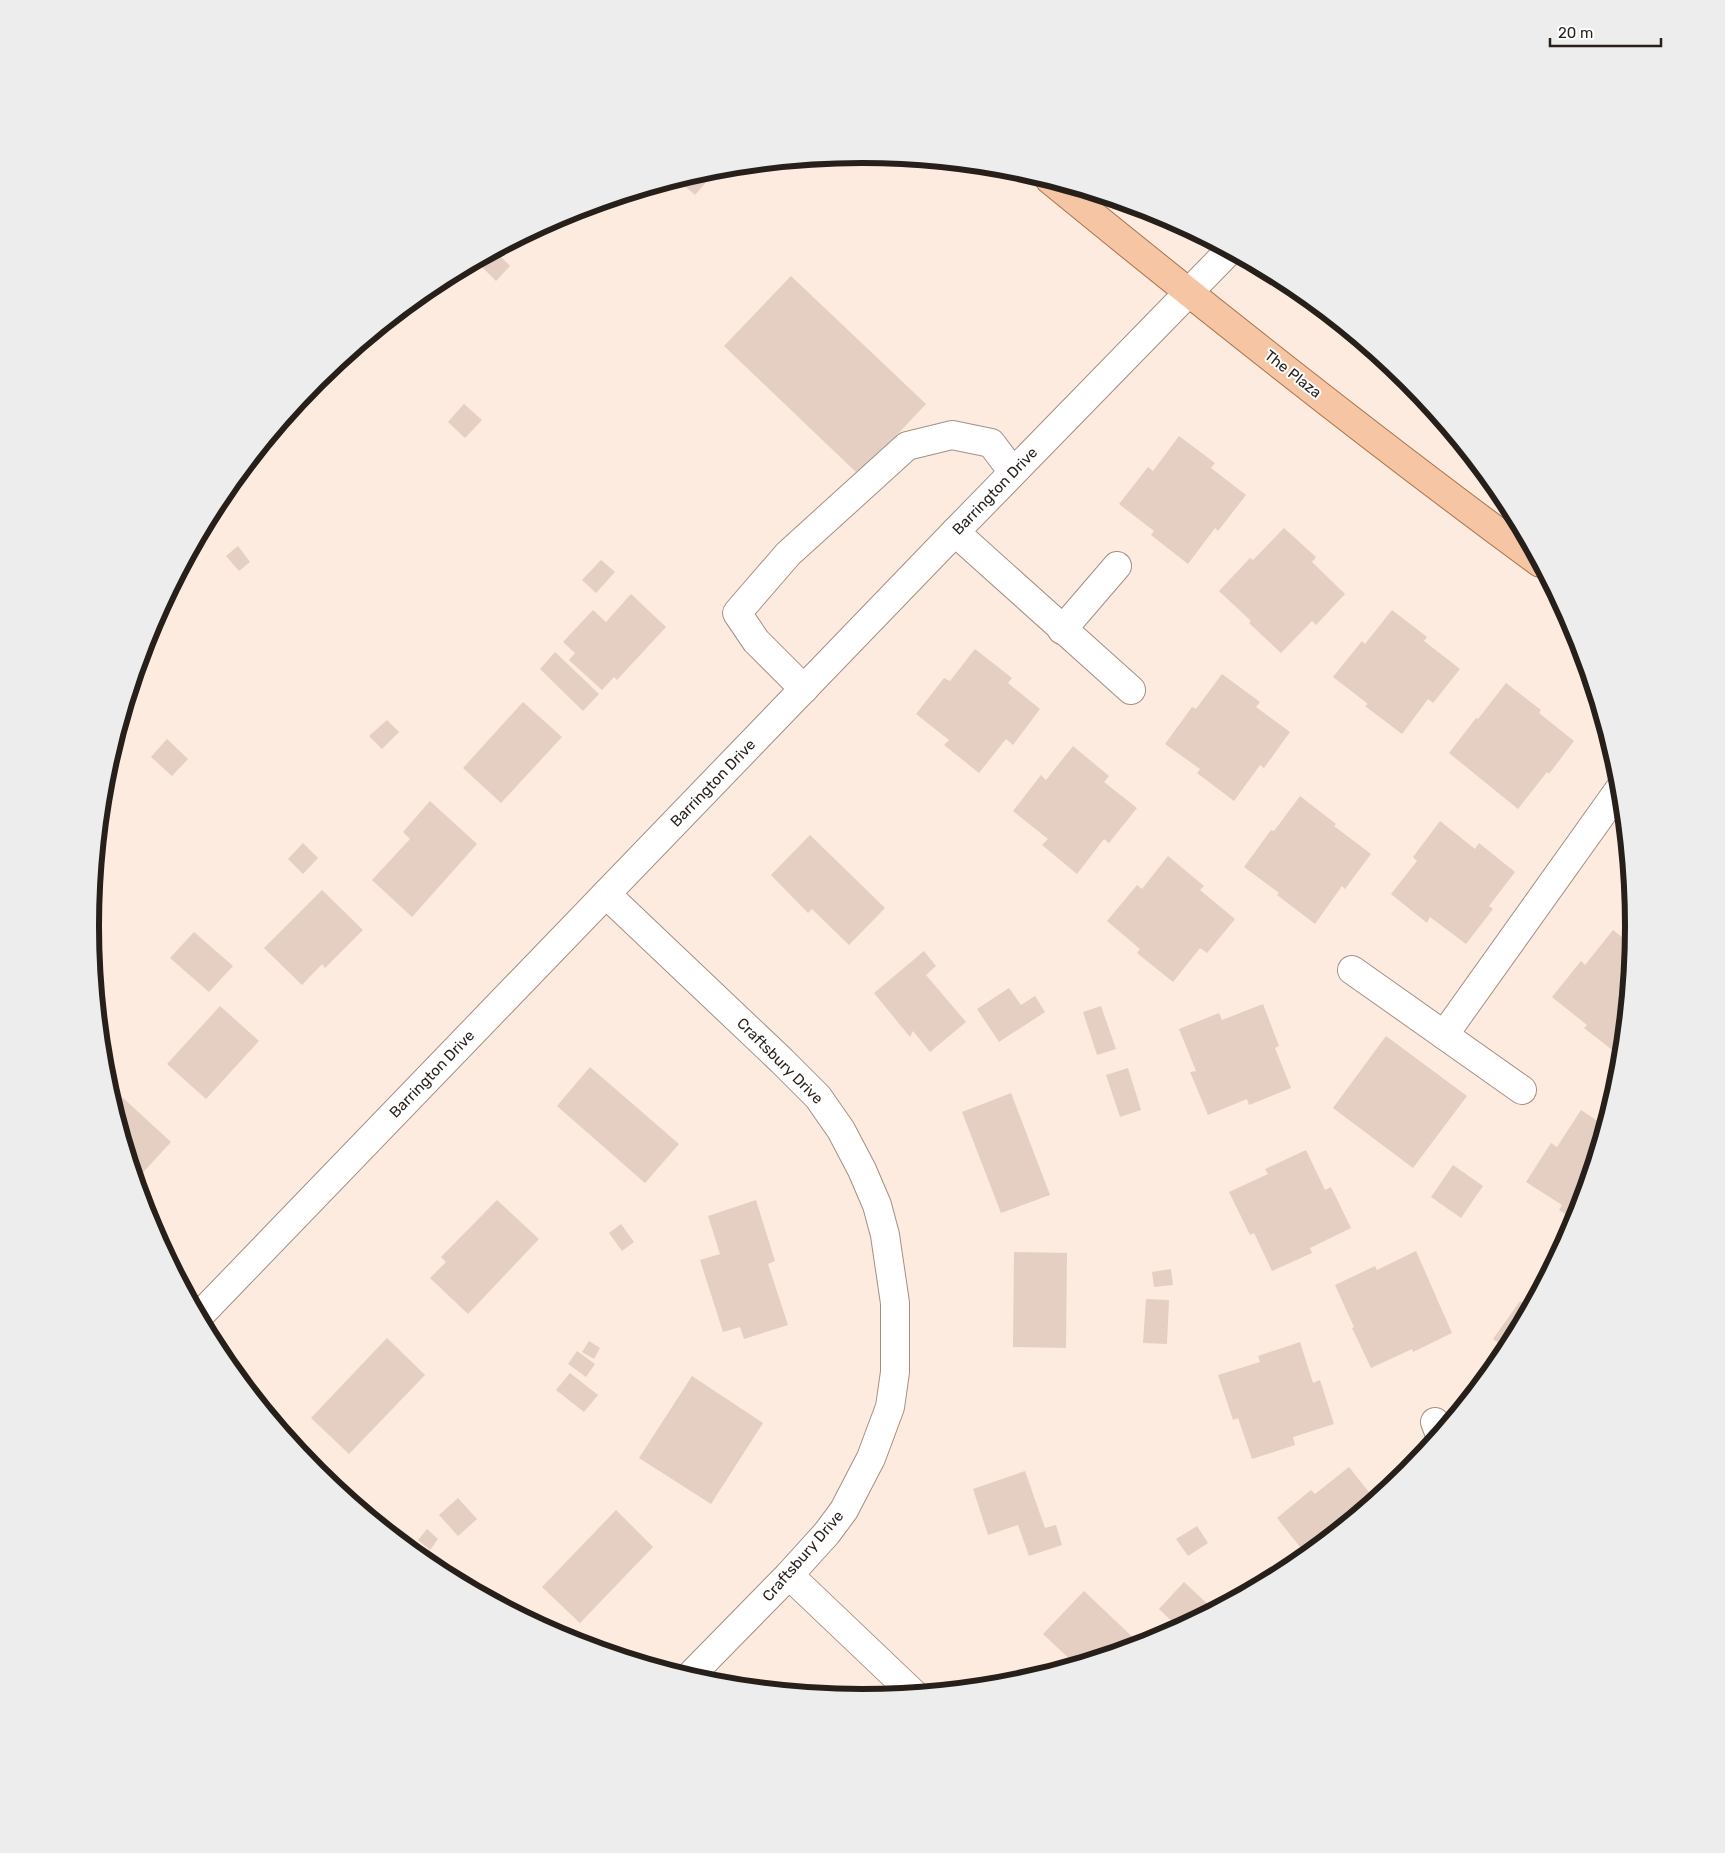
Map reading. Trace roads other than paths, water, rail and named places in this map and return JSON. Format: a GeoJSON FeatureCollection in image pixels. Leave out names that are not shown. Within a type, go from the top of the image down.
{"type":"FeatureCollection","features":[{"type":"Feature","properties":{"kind":"main road","name":"The Plaza"},"geometry":{"type":"LineString","coordinates":[[1062,189],[1189,294],[1439,489],[1529,555]]}},
{"type":"Feature","properties":{"kind":"street","name":"Barrington Drive"},"geometry":{"type":"LineString","coordinates":[[203,1312],[804,688],[1225,255]]}},
{"type":"Feature","properties":{"kind":"street"},"geometry":{"type":"LineString","coordinates":[[804,688],[756,641],[737,613],[788,554],[907,446],[952,435],[991,444],[1013,472]]}},
{"type":"Feature","properties":{"kind":"street"},"geometry":{"type":"LineString","coordinates":[[955,532],[1131,690]]}},
{"type":"Feature","properties":{"kind":"street"},"geometry":{"type":"LineString","coordinates":[[1062,630],[1117,566]]}},
{"type":"Feature","properties":{"kind":"street"},"geometry":{"type":"LineString","coordinates":[[1444,1035],[1615,795]]}},
{"type":"Feature","properties":{"kind":"street","name":"Craftsbury Drive"},"geometry":{"type":"LineString","coordinates":[[606,894],[782,1061],[818,1098],[841,1130],[862,1170],[877,1205],[885,1235],[895,1303],[895,1372],[890,1407],[871,1458],[844,1510],[827,1533],[789,1575],[695,1671]]}},
{"type":"Feature","properties":{"kind":"street"},"geometry":{"type":"LineString","coordinates":[[1352,970],[1522,1090]]}},
{"type":"Feature","properties":{"kind":"street"},"geometry":{"type":"LineString","coordinates":[[789,1575],[909,1689]]}}]}
